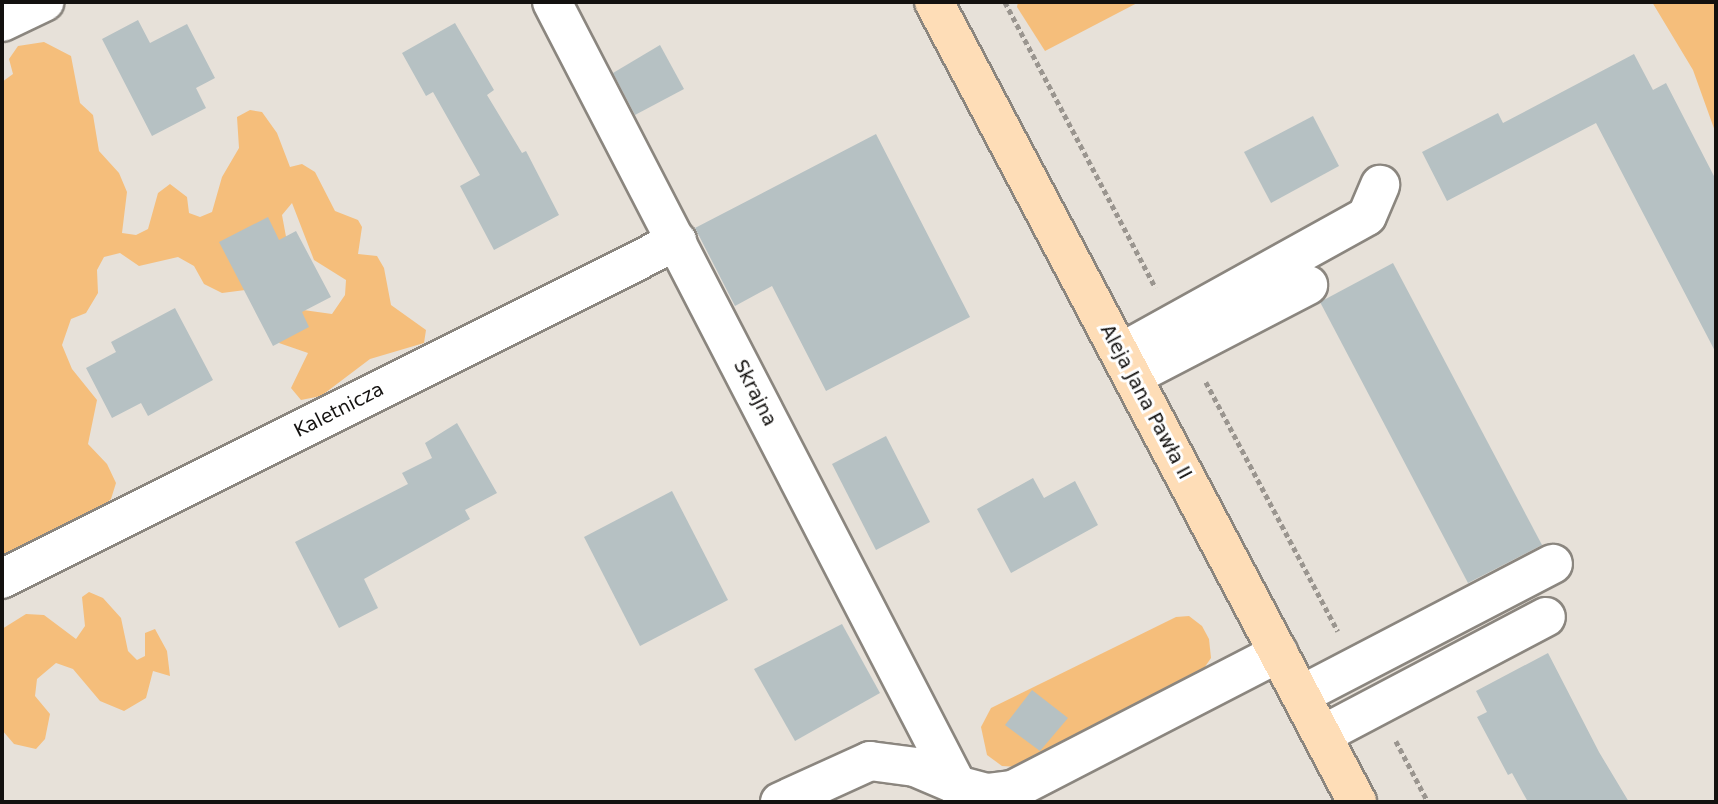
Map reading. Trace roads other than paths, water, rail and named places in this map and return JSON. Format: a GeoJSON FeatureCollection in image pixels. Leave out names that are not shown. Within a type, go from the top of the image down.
{"type":"FeatureCollection","features":[{"type":"Feature","properties":{"kind":"main road","name":"Aleja Jana Pawła II"},"geometry":{"type":"LineString","coordinates":[[934,2],[1357,802]]}},
{"type":"Feature","properties":{"kind":"street"},"geometry":{"type":"LineString","coordinates":[[2,22],[44,2]]}},
{"type":"Feature","properties":{"kind":"street","name":"Skrajna"},"geometry":{"type":"LineString","coordinates":[[552,2],[962,793]]}},
{"type":"Feature","properties":{"kind":"street"},"geometry":{"type":"LineString","coordinates":[[1126,365],[1181,335],[1367,216],[1380,185]]}},
{"type":"Feature","properties":{"kind":"street","name":"Kaletnicza"},"geometry":{"type":"LineString","coordinates":[[2,579],[677,242]]}},
{"type":"Feature","properties":{"kind":"street"},"geometry":{"type":"LineString","coordinates":[[1181,335],[1308,285]]}},
{"type":"Feature","properties":{"kind":"street"},"geometry":{"type":"LineString","coordinates":[[1301,695],[1553,564]]}},
{"type":"Feature","properties":{"kind":"street"},"geometry":{"type":"LineString","coordinates":[[1322,735],[1546,617]]}},
{"type":"Feature","properties":{"kind":"street"},"geometry":{"type":"LineString","coordinates":[[780,802],[870,761],[915,767],[962,793],[1013,790],[1279,653]]}}]}
